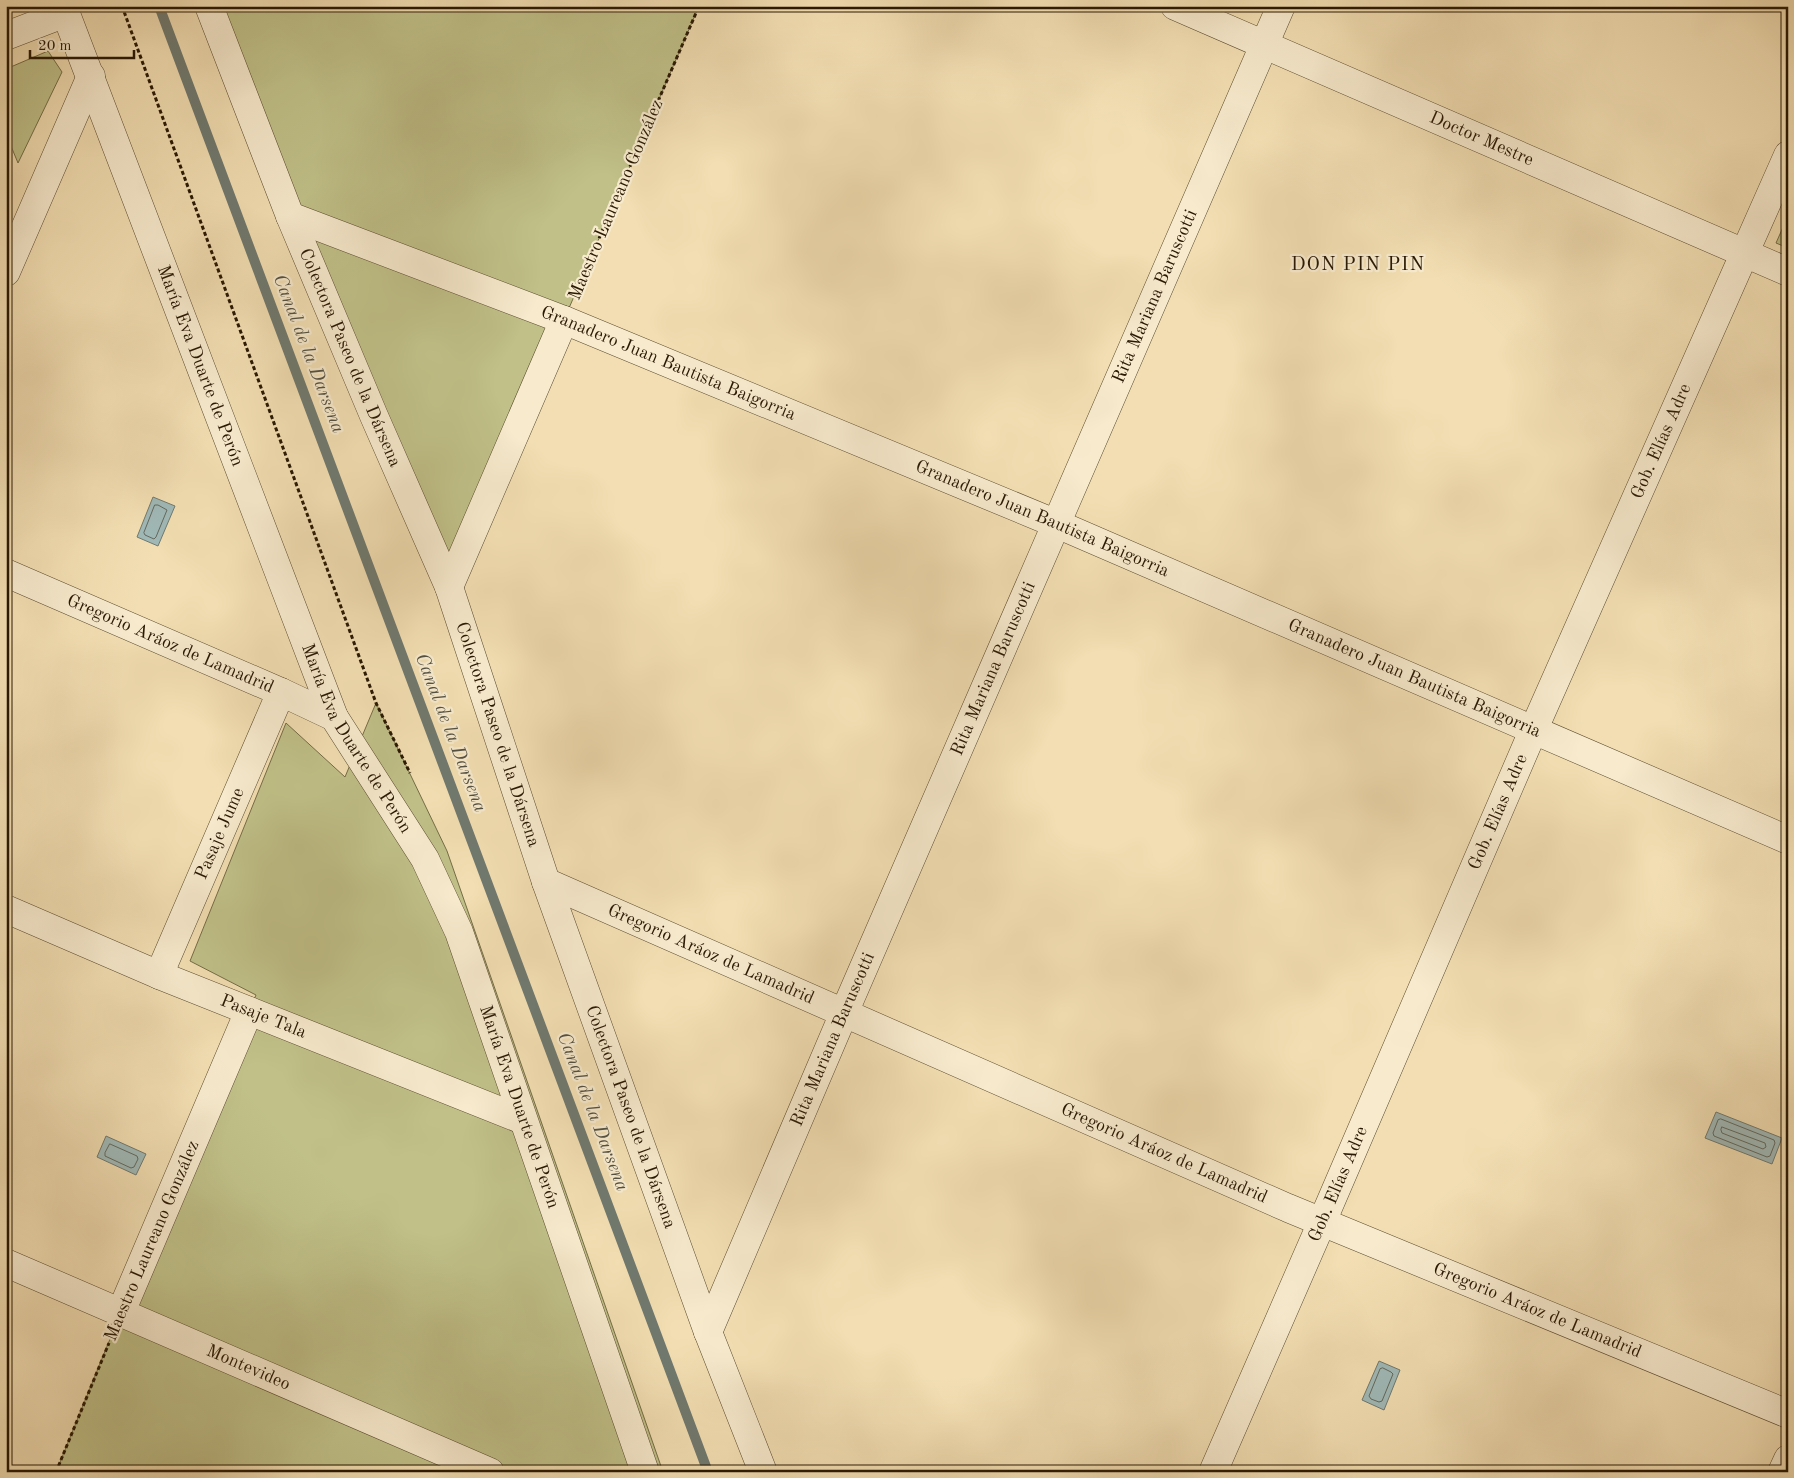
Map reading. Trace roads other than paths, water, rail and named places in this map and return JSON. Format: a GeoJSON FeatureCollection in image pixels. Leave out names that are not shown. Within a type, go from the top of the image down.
{"type":"FeatureCollection","features":[{"type":"Feature","properties":{"kind":"street","name":"Colectora Paseo de la Dársena"},"geometry":{"type":"LineString","coordinates":[[209,6],[290,216],[374,416],[449,587],[546,882],[708,1332],[763,1472]]}},
{"type":"Feature","properties":{"kind":"street","name":"Doctor Mestre"},"geometry":{"type":"LineString","coordinates":[[1175,6],[1788,272]]}},
{"type":"Feature","properties":{"kind":"street","name":"Rita Mariana Baruscotti"},"geometry":{"type":"LineString","coordinates":[[708,1332],[844,1013],[1281,6]]}},
{"type":"Feature","properties":{"kind":"street"},"geometry":{"type":"LineString","coordinates":[[6,36],[64,10]]}},
{"type":"Feature","properties":{"kind":"street","name":"María Eva Duarte de Perón"},"geometry":{"type":"LineString","coordinates":[[64,10],[334,717],[425,859],[459,932],[645,1472]]}},
{"type":"Feature","properties":{"kind":"street"},"geometry":{"type":"LineString","coordinates":[[6,272],[90,76]]}},
{"type":"Feature","properties":{"kind":"street","name":"Gob. Elías Adre"},"geometry":{"type":"LineString","coordinates":[[1212,1472],[1322,1222],[1533,731],[1788,156]]}},
{"type":"Feature","properties":{"kind":"street","name":"Granadero Juan Bautista Baigorria"},"geometry":{"type":"LineString","coordinates":[[290,216],[564,320],[1057,524],[1788,840]]}},
{"type":"Feature","properties":{"kind":"street","name":"Maestro Laureano González"},"geometry":{"type":"LineString","coordinates":[[449,587],[564,320]]}},
{"type":"Feature","properties":{"kind":"street","name":"Gregorio Aráoz de Lamadrid"},"geometry":{"type":"LineString","coordinates":[[6,573],[281,692],[334,717]]}},
{"type":"Feature","properties":{"kind":"street","name":"Pasaje Jume"},"geometry":{"type":"LineString","coordinates":[[159,975],[281,692]]}},
{"type":"Feature","properties":{"kind":"street","name":"Gregorio Aráoz de Lamadrid"},"geometry":{"type":"LineString","coordinates":[[546,882],[1322,1222],[1788,1414]]}},
{"type":"Feature","properties":{"kind":"street","name":"Pasaje Tala"},"geometry":{"type":"LineString","coordinates":[[6,909],[159,975],[523,1120]]}},
{"type":"Feature","properties":{"kind":"street","name":"Maestro Laureano González"},"geometry":{"type":"LineString","coordinates":[[121,1312],[249,1011]]}},
{"type":"Feature","properties":{"kind":"street","name":"Montevideo"},"geometry":{"type":"LineString","coordinates":[[6,1263],[490,1472]]}},
{"type":"Feature","properties":{"kind":"street"},"geometry":{"type":"LineString","coordinates":[[1782,1472],[1788,1459]]}},
{"type":"Feature","properties":{"kind":"water"},"geometry":{"type":"Polygon","coordinates":[[[153,497],[175,506],[158,546],[137,537],[153,497]]]}},
{"type":"Feature","properties":{"kind":"water"},"geometry":{"type":"Polygon","coordinates":[[[1716,1112],[1782,1138],[1772,1164],[1705,1138],[1716,1112]]]}},
{"type":"Feature","properties":{"kind":"water"},"geometry":{"type":"Polygon","coordinates":[[[106,1136],[146,1154],[136,1175],[97,1157],[106,1136]]]}},
{"type":"Feature","properties":{"kind":"water"},"geometry":{"type":"Polygon","coordinates":[[[1379,1361],[1400,1370],[1384,1410],[1362,1400],[1379,1361]]]}},
{"type":"Feature","properties":{"kind":"waterway","name":"Canal de la Darsena"},"geometry":{"type":"LineString","coordinates":[[159,6],[708,1472]]}},
{"type":"Feature","properties":{"kind":"district","name":"DON PIN PIN"},"geometry":{"type":"Point","coordinates":[1358,265]}}]}
